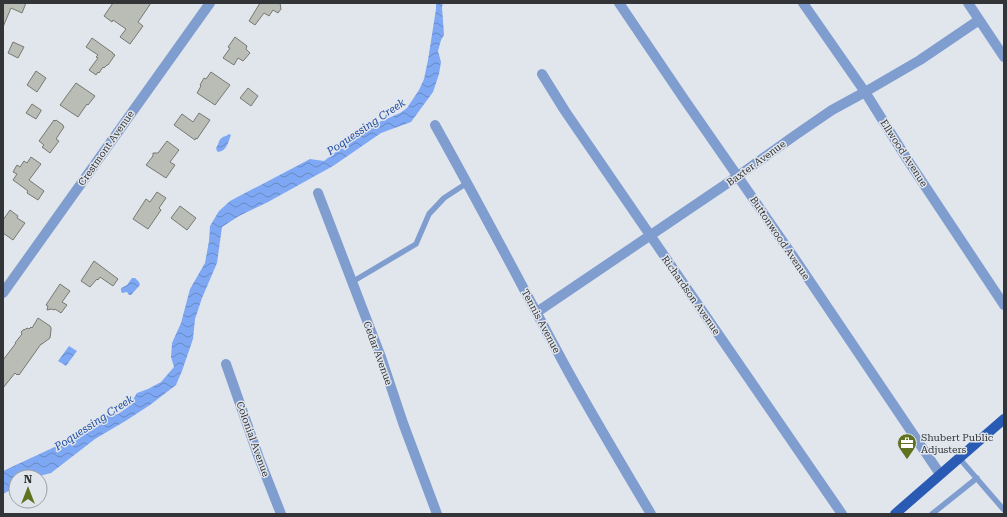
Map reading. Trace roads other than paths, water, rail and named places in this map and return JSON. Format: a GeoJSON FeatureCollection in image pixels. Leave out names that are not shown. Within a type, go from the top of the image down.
{"type":"FeatureCollection","features":[{"type":"Feature","properties":{"kind":"main road"},"geometry":{"type":"LineString","coordinates":[[895,514],[1004,419]]}},
{"type":"Feature","properties":{"kind":"street","name":"Crestmont Avenue"},"geometry":{"type":"LineString","coordinates":[[3,293],[210,3]]}},
{"type":"Feature","properties":{"kind":"street","name":"Buttonwood Avenue"},"geometry":{"type":"LineString","coordinates":[[619,3],[684,100],[800,266],[940,474]]}},
{"type":"Feature","properties":{"kind":"street","name":"Ellwood Avenue"},"geometry":{"type":"LineString","coordinates":[[803,3],[865,92],[1004,305]]}},
{"type":"Feature","properties":{"kind":"street"},"geometry":{"type":"LineString","coordinates":[[968,3],[1004,57]]}},
{"type":"Feature","properties":{"kind":"street","name":"Baxter Avenue"},"geometry":{"type":"LineString","coordinates":[[537,312],[738,176],[832,110],[920,60],[980,20]]}},
{"type":"Feature","properties":{"kind":"street","name":"Richardson Avenue"},"geometry":{"type":"LineString","coordinates":[[542,74],[565,111],[842,514]]}},
{"type":"Feature","properties":{"kind":"street","name":"Tennis Avenue"},"geometry":{"type":"LineString","coordinates":[[435,125],[570,374],[651,514]]}},
{"type":"Feature","properties":{"kind":"street","name":"Cedar Avenue"},"geometry":{"type":"LineString","coordinates":[[318,193],[437,514]]}},
{"type":"Feature","properties":{"kind":"street","name":"Colonial Avenue"},"geometry":{"type":"LineString","coordinates":[[226,364],[259,458],[281,514]]}},
{"type":"Feature","properties":{"kind":"lane"},"geometry":{"type":"LineString","coordinates":[[352,282],[416,244],[428,214],[444,198],[467,183]]}},
{"type":"Feature","properties":{"kind":"lane"},"geometry":{"type":"LineString","coordinates":[[959,458],[1004,510]]}},
{"type":"Feature","properties":{"kind":"lane"},"geometry":{"type":"LineString","coordinates":[[932,514],[976,478]]}},
{"type":"Feature","properties":{"kind":"water","name":"Poquessing Creek"},"geometry":{"type":"Polygon","coordinates":[[[436,3],[443,3],[444,35],[438,51],[441,62],[439,74],[433,92],[411,122],[381,133],[333,166],[268,202],[239,216],[222,227],[217,263],[202,298],[195,319],[193,339],[176,385],[150,405],[95,439],[51,473],[48,474],[48,469],[8,469],[8,491],[3,494],[3,471],[61,444],[101,416],[118,414],[128,407],[137,393],[161,382],[174,367],[171,357],[172,343],[181,323],[190,289],[205,263],[210,226],[219,211],[230,201],[310,159],[324,161],[370,126],[400,113],[407,108],[419,90],[424,79],[436,3]]]}},
{"type":"Feature","properties":{"kind":"water"},"geometry":{"type":"Polygon","coordinates":[[[229,134],[231,135],[227,146],[218,152],[216,148],[220,140],[229,134]]]}},
{"type":"Feature","properties":{"kind":"water"},"geometry":{"type":"Polygon","coordinates":[[[132,278],[135,278],[140,285],[131,295],[127,292],[122,293],[121,288],[127,285],[132,278]]]}},
{"type":"Feature","properties":{"kind":"water"},"geometry":{"type":"Polygon","coordinates":[[[69,346],[77,351],[66,366],[58,361],[69,346]]]}},
{"type":"Feature","properties":{"kind":"place","name":"Shubert Public Adjusters"},"geometry":{"type":"Point","coordinates":[907,460]}}]}
